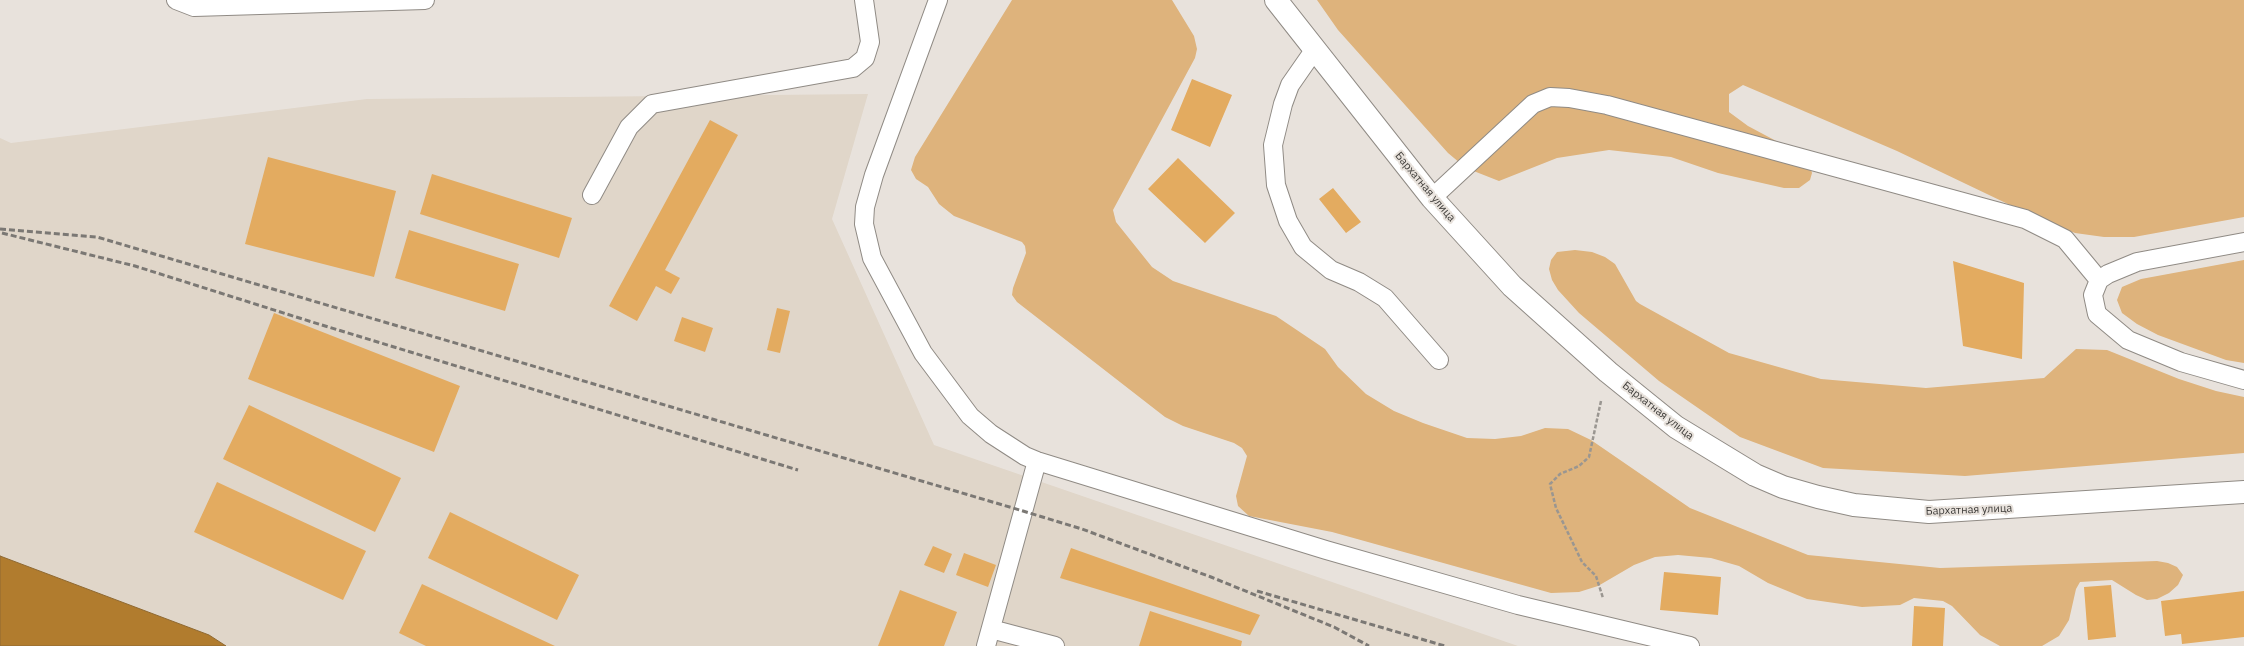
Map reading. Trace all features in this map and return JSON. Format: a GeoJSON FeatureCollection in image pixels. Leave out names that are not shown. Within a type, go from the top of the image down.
{"type":"FeatureCollection","features":[{"type":"Feature","properties":{"kind":"street","name":"Бархатная улица"},"geometry":{"type":"LineString","coordinates":[[1276,0],[1432,198],[1512,286],[1608,372],[1676,428],[1733,463],[1783,487],[1854,505],[1929,512],[1966,511],[2244,492]]}},
{"type":"Feature","properties":{"kind":"lane"},"geometry":{"type":"LineString","coordinates":[[176,0],[194,7],[425,0]]}},
{"type":"Feature","properties":{"kind":"lane"},"geometry":{"type":"LineString","coordinates":[[592,195],[629,127],[652,104],[853,68],[865,58],[870,42],[864,0]]}},
{"type":"Feature","properties":{"kind":"lane"},"geometry":{"type":"LineString","coordinates":[[938,0],[874,175],[865,207],[864,224],[872,258],[923,353],[970,416],[991,434],[1025,456],[1037,461],[1326,550],[1518,605],[1690,646]]}},
{"type":"Feature","properties":{"kind":"lane"},"geometry":{"type":"LineString","coordinates":[[1314,49],[1290,85],[1273,145],[1276,185],[1288,221],[1303,247],[1331,270],[1359,282],[1385,298],[1439,360]]}},
{"type":"Feature","properties":{"kind":"lane"},"geometry":{"type":"LineString","coordinates":[[1432,198],[1533,104],[1550,97],[1569,98],[1607,105],[2025,219],[2065,239],[2099,280]]}},
{"type":"Feature","properties":{"kind":"lane"},"geometry":{"type":"LineString","coordinates":[[2244,242],[2137,262],[2108,274],[2099,280],[2093,295],[2098,314],[2128,340],[2181,362],[2244,380]]}},
{"type":"Feature","properties":{"kind":"lane"},"geometry":{"type":"LineString","coordinates":[[1037,461],[988,638],[1055,646]]}},
{"type":"Feature","properties":{"kind":"path"},"geometry":{"type":"LineString","coordinates":[[1600,624],[1604,595],[1596,576],[1582,562],[1556,508],[1550,484],[1560,474],[1579,466],[1589,457],[1608,372]]}},
{"type":"Feature","properties":{"kind":"shaded area"},"geometry":{"type":"Polygon","coordinates":[[[1012,0],[1172,0],[1194,36],[1197,49],[1195,58],[1113,210],[1116,222],[1152,267],[1173,281],[1276,316],[1325,349],[1338,367],[1366,394],[1394,411],[1467,438],[1495,439],[1521,436],[1545,428],[1568,429],[1591,440],[1690,508],[1808,555],[1940,568],[2157,561],[2168,563],[2177,567],[2183,575],[2178,585],[2169,593],[2157,599],[2147,600],[2112,580],[2080,582],[2076,589],[2069,620],[2059,636],[2042,646],[2000,646],[1980,635],[1952,606],[1943,601],[1914,598],[1900,605],[1862,607],[1807,599],[1768,583],[1739,566],[1711,558],[1678,555],[1655,557],[1634,565],[1598,586],[1579,592],[1551,593],[1332,532],[1249,516],[1238,506],[1236,496],[1247,456],[1242,448],[1234,443],[1183,426],[1165,417],[1017,302],[1012,295],[1013,288],[1026,253],[1025,246],[1022,242],[954,216],[939,204],[928,187],[916,179],[911,170],[915,157],[1012,0]]]}},
{"type":"Feature","properties":{"kind":"shaded area"},"geometry":{"type":"Polygon","coordinates":[[[1317,0],[2244,0],[2244,217],[2134,237],[2104,237],[2075,233],[2033,216],[1897,151],[1743,85],[1729,94],[1729,112],[1748,126],[1808,158],[1812,173],[1810,180],[1799,188],[1784,188],[1718,173],[1671,157],[1609,150],[1557,158],[1499,181],[1466,168],[1448,153],[1338,30],[1317,0]]]}},
{"type":"Feature","properties":{"kind":"shaded area"},"geometry":{"type":"Polygon","coordinates":[[[868,94],[832,219],[934,445],[1518,646],[226,646],[209,635],[0,556],[0,138],[11,143],[367,99],[868,94]]]}},
{"type":"Feature","properties":{"kind":"shaded area"},"geometry":{"type":"Polygon","coordinates":[[[1575,250],[1592,252],[1605,257],[1615,264],[1636,301],[1729,353],[1821,379],[1926,388],[2044,378],[2076,349],[2107,350],[2179,379],[2216,391],[2244,397],[2244,453],[1965,476],[1823,468],[1740,437],[1659,381],[1579,313],[1558,290],[1552,280],[1549,269],[1551,260],[1557,252],[1575,250]]]}},
{"type":"Feature","properties":{"kind":"shaded area"},"geometry":{"type":"Polygon","coordinates":[[[2244,260],[2244,363],[2226,360],[2158,335],[2137,324],[2122,313],[2117,300],[2122,287],[2141,279],[2244,260]]]}},
{"type":"Feature","properties":{"kind":"shaded area"},"geometry":{"type":"Polygon","coordinates":[[[0,556],[209,635],[226,646],[0,646],[0,556]]]}},
{"type":"Feature","properties":{"kind":"building"},"geometry":{"type":"Polygon","coordinates":[[[1192,79],[1232,95],[1210,147],[1171,130],[1192,79]]]}},
{"type":"Feature","properties":{"kind":"building"},"geometry":{"type":"Polygon","coordinates":[[[710,120],[738,135],[665,270],[680,278],[671,294],[656,286],[637,321],[609,306],[710,120]]]}},
{"type":"Feature","properties":{"kind":"building"},"geometry":{"type":"Polygon","coordinates":[[[268,157],[396,191],[374,277],[245,244],[268,157]]]}},
{"type":"Feature","properties":{"kind":"building"},"geometry":{"type":"Polygon","coordinates":[[[1178,158],[1235,213],[1205,243],[1148,189],[1178,158]]]}},
{"type":"Feature","properties":{"kind":"building"},"geometry":{"type":"Polygon","coordinates":[[[432,174],[572,218],[559,258],[420,214],[432,174]]]}},
{"type":"Feature","properties":{"kind":"building"},"geometry":{"type":"Polygon","coordinates":[[[1333,188],[1361,222],[1346,233],[1319,199],[1333,188]]]}},
{"type":"Feature","properties":{"kind":"building"},"geometry":{"type":"Polygon","coordinates":[[[409,230],[519,264],[505,311],[395,278],[409,230]]]}},
{"type":"Feature","properties":{"kind":"building"},"geometry":{"type":"Polygon","coordinates":[[[1953,261],[2024,283],[2022,359],[1963,346],[1953,261]]]}},
{"type":"Feature","properties":{"kind":"building"},"geometry":{"type":"Polygon","coordinates":[[[777,308],[790,311],[780,353],[767,350],[777,308]]]}},
{"type":"Feature","properties":{"kind":"building"},"geometry":{"type":"Polygon","coordinates":[[[274,313],[460,386],[434,452],[248,379],[274,313]]]}},
{"type":"Feature","properties":{"kind":"building"},"geometry":{"type":"Polygon","coordinates":[[[682,317],[713,328],[705,352],[674,341],[682,317]]]}},
{"type":"Feature","properties":{"kind":"building"},"geometry":{"type":"Polygon","coordinates":[[[249,405],[401,478],[375,532],[223,459],[249,405]]]}},
{"type":"Feature","properties":{"kind":"building"},"geometry":{"type":"Polygon","coordinates":[[[217,482],[366,551],[343,600],[194,532],[217,482]]]}},
{"type":"Feature","properties":{"kind":"building"},"geometry":{"type":"Polygon","coordinates":[[[450,512],[579,575],[557,620],[428,558],[450,512]]]}},
{"type":"Feature","properties":{"kind":"building"},"geometry":{"type":"Polygon","coordinates":[[[933,546],[952,554],[944,573],[924,565],[933,546]]]}},
{"type":"Feature","properties":{"kind":"building"},"geometry":{"type":"Polygon","coordinates":[[[1071,548],[1260,615],[1250,635],[1060,578],[1071,548]]]}},
{"type":"Feature","properties":{"kind":"building"},"geometry":{"type":"Polygon","coordinates":[[[964,553],[996,565],[988,587],[956,575],[964,553]]]}},
{"type":"Feature","properties":{"kind":"building"},"geometry":{"type":"Polygon","coordinates":[[[1664,572],[1721,577],[1718,615],[1660,610],[1664,572]]]}},
{"type":"Feature","properties":{"kind":"building"},"geometry":{"type":"Polygon","coordinates":[[[422,584],[555,646],[426,646],[399,633],[422,584]]]}},
{"type":"Feature","properties":{"kind":"building"},"geometry":{"type":"Polygon","coordinates":[[[2111,585],[2116,637],[2088,640],[2084,587],[2111,585]]]}},
{"type":"Feature","properties":{"kind":"building"},"geometry":{"type":"Polygon","coordinates":[[[900,590],[957,612],[944,646],[878,646],[900,590]]]}},
{"type":"Feature","properties":{"kind":"building"},"geometry":{"type":"Polygon","coordinates":[[[2244,591],[2244,637],[2182,644],[2181,634],[2165,636],[2161,601],[2244,591]]]}},
{"type":"Feature","properties":{"kind":"building"},"geometry":{"type":"Polygon","coordinates":[[[1914,606],[1945,608],[1943,646],[1912,646],[1914,606]]]}},
{"type":"Feature","properties":{"kind":"building"},"geometry":{"type":"Polygon","coordinates":[[[1150,611],[1242,641],[1241,646],[1139,646],[1150,611]]]}},
{"type":"Feature","properties":{"kind":"railway"},"geometry":{"type":"LineString","coordinates":[[0,229],[97,237],[1023,511],[1082,529],[1211,577],[1334,627],[1369,646]]}},
{"type":"Feature","properties":{"kind":"railway"},"geometry":{"type":"LineString","coordinates":[[2,233],[135,266],[312,322],[798,470]]}},
{"type":"Feature","properties":{"kind":"railway"},"geometry":{"type":"LineString","coordinates":[[1257,591],[1445,646]]}}]}
